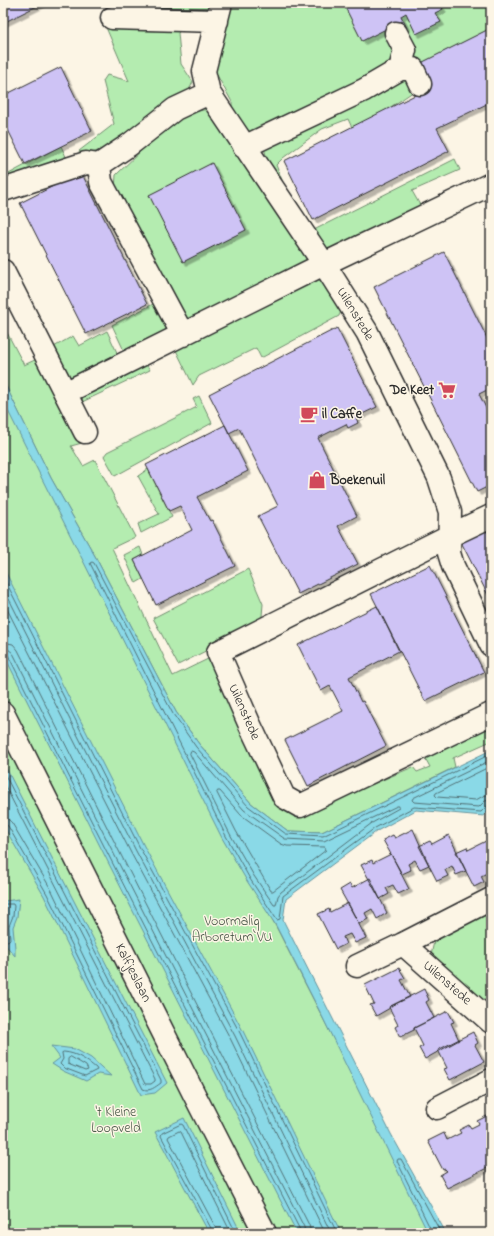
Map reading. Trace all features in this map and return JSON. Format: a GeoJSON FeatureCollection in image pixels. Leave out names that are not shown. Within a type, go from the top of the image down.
{"type":"FeatureCollection","features":[{"type":"Feature","properties":{"kind":"street"},"geometry":{"type":"LineString","coordinates":[[3,190],[86,163],[99,165],[129,145],[175,109],[209,93],[204,71],[219,12],[112,18]]}},
{"type":"Feature","properties":{"kind":"street"},"geometry":{"type":"LineString","coordinates":[[396,33],[405,50],[400,69]]}},
{"type":"Feature","properties":{"kind":"street"},"geometry":{"type":"LineString","coordinates":[[244,147],[364,90],[400,69],[412,69],[420,84]]}},
{"type":"Feature","properties":{"kind":"street","name":"Uilenstede"},"geometry":{"type":"LineString","coordinates":[[209,93],[324,264],[367,332],[439,478],[450,512],[449,553],[453,566],[491,645]]}},
{"type":"Feature","properties":{"kind":"street"},"geometry":{"type":"LineString","coordinates":[[99,165],[101,182],[183,335]]}},
{"type":"Feature","properties":{"kind":"street"},"geometry":{"type":"LineString","coordinates":[[65,393],[324,264],[491,184]]}},
{"type":"Feature","properties":{"kind":"street"},"geometry":{"type":"LineString","coordinates":[[3,271],[85,432]]}},
{"type":"Feature","properties":{"kind":"street","name":"Uilenstede"},"geometry":{"type":"LineString","coordinates":[[491,516],[218,652],[284,797],[300,806],[491,714]]}},
{"type":"Feature","properties":{"kind":"street","name":"Kalfjeslaan"},"geometry":{"type":"LineString","coordinates":[[3,713],[265,1233]]}},
{"type":"Feature","properties":{"kind":"street"},"geometry":{"type":"LineString","coordinates":[[357,966],[491,899]]}},
{"type":"Feature","properties":{"kind":"street","name":"Uilenstede"},"geometry":{"type":"LineString","coordinates":[[403,944],[491,1022]]}},
{"type":"Feature","properties":{"kind":"street"},"geometry":{"type":"LineString","coordinates":[[437,1108],[491,1080]]}},
{"type":"Feature","properties":{"kind":"green space"},"geometry":{"type":"Polygon","coordinates":[[[137,3],[142,3],[144,5],[149,3],[210,3],[207,14],[142,11],[137,3]]]}},
{"type":"Feature","properties":{"kind":"green space"},"geometry":{"type":"Polygon","coordinates":[[[229,3],[489,3],[491,5],[491,32],[426,83],[354,132],[348,119],[322,129],[276,165],[282,180],[280,182],[267,159],[264,148],[249,134],[232,110],[232,102],[213,68],[229,3]]]}},
{"type":"Feature","properties":{"kind":"green space"},"geometry":{"type":"Polygon","coordinates":[[[185,24],[178,33],[181,64],[193,82],[189,90],[162,114],[129,139],[82,157],[79,151],[114,124],[103,81],[107,75],[129,81],[105,25],[185,24]]]}},
{"type":"Feature","properties":{"kind":"green space"},"geometry":{"type":"Polygon","coordinates":[[[212,108],[312,263],[193,325],[183,320],[115,189],[116,175],[177,116],[212,108]]]}},
{"type":"Feature","properties":{"kind":"green space"},"geometry":{"type":"Polygon","coordinates":[[[61,146],[68,161],[3,185],[3,177],[61,146]]]}},
{"type":"Feature","properties":{"kind":"green space"},"geometry":{"type":"Polygon","coordinates":[[[455,159],[460,170],[412,191],[420,205],[327,253],[310,232],[455,159]]]}},
{"type":"Feature","properties":{"kind":"green space"},"geometry":{"type":"Polygon","coordinates":[[[315,275],[325,279],[343,307],[339,316],[261,358],[256,348],[199,376],[193,385],[174,346],[315,275]]]}},
{"type":"Feature","properties":{"kind":"green space"},"geometry":{"type":"Polygon","coordinates":[[[161,300],[174,328],[127,357],[112,325],[161,300]]]}},
{"type":"Feature","properties":{"kind":"green space"},"geometry":{"type":"Polygon","coordinates":[[[3,325],[24,365],[37,359],[82,443],[71,446],[83,466],[95,460],[135,537],[112,548],[173,676],[210,658],[302,814],[413,767],[417,772],[430,767],[423,754],[489,727],[491,729],[491,741],[453,758],[455,767],[322,832],[288,831],[251,803],[199,744],[176,712],[95,556],[51,478],[3,380],[3,325]]]}},
{"type":"Feature","properties":{"kind":"green space"},"geometry":{"type":"Polygon","coordinates":[[[107,331],[120,359],[83,379],[68,379],[52,348],[73,336],[79,346],[107,331]]]}},
{"type":"Feature","properties":{"kind":"green space"},"geometry":{"type":"Polygon","coordinates":[[[144,361],[150,370],[82,402],[83,392],[144,361]]]}},
{"type":"Feature","properties":{"kind":"green space","name":"Voormalig Arboretum VU"},"geometry":{"type":"Polygon","coordinates":[[[3,394],[433,1233],[339,1233],[3,571],[3,394]]]}},
{"type":"Feature","properties":{"kind":"green space"},"geometry":{"type":"Polygon","coordinates":[[[199,396],[212,423],[115,476],[104,456],[107,452],[197,407],[193,399],[199,396]]]}},
{"type":"Feature","properties":{"kind":"green space"},"geometry":{"type":"Polygon","coordinates":[[[148,469],[172,517],[141,533],[138,524],[159,514],[138,476],[148,469]]]}},
{"type":"Feature","properties":{"kind":"green space"},"geometry":{"type":"Polygon","coordinates":[[[140,547],[143,555],[134,560],[143,579],[136,583],[124,555],[140,547]]]}},
{"type":"Feature","properties":{"kind":"green space"},"geometry":{"type":"Polygon","coordinates":[[[248,569],[263,604],[262,616],[245,631],[178,665],[153,618],[248,569]]]}},
{"type":"Feature","properties":{"kind":"green space","name":"'t Kleine Loopveld"},"geometry":{"type":"Polygon","coordinates":[[[3,644],[300,1233],[3,1233],[3,644]]]}},
{"type":"Feature","properties":{"kind":"green space"},"geometry":{"type":"Polygon","coordinates":[[[491,908],[491,1013],[430,960],[435,937],[491,908]]]}},
{"type":"Feature","properties":{"kind":"water"},"geometry":{"type":"Polygon","coordinates":[[[3,380],[51,478],[95,556],[176,712],[199,744],[251,803],[288,831],[322,832],[491,750],[491,807],[484,816],[416,810],[377,831],[286,899],[283,920],[391,1134],[446,1233],[428,1233],[319,1010],[275,924],[247,881],[222,838],[3,401],[3,380]]]}},
{"type":"Feature","properties":{"kind":"water"},"geometry":{"type":"Polygon","coordinates":[[[3,567],[144,846],[243,1031],[341,1233],[297,1233],[109,864],[3,653],[3,567]]]}},
{"type":"Feature","properties":{"kind":"water"},"geometry":{"type":"Polygon","coordinates":[[[3,762],[167,1083],[155,1093],[141,1095],[44,896],[3,825],[3,762]]]}},
{"type":"Feature","properties":{"kind":"water"},"geometry":{"type":"Polygon","coordinates":[[[3,898],[5,901],[19,899],[17,917],[13,927],[15,956],[3,942],[3,898]]]}},
{"type":"Feature","properties":{"kind":"water"},"geometry":{"type":"Polygon","coordinates":[[[51,1046],[75,1049],[91,1058],[111,1076],[98,1074],[86,1081],[63,1071],[52,1064],[60,1058],[51,1046]]]}},
{"type":"Feature","properties":{"kind":"water"},"geometry":{"type":"Polygon","coordinates":[[[184,1118],[241,1233],[209,1233],[155,1132],[184,1118]]]}},
{"type":"Feature","properties":{"kind":"building"},"geometry":{"type":"Polygon","coordinates":[[[3,3],[43,3],[3,23],[3,3]]]}},
{"type":"Feature","properties":{"kind":"building"},"geometry":{"type":"Polygon","coordinates":[[[343,3],[439,3],[443,9],[435,13],[441,22],[416,34],[406,13],[401,16],[407,28],[406,29],[402,21],[362,41],[343,3]]]}},
{"type":"Feature","properties":{"kind":"building"},"geometry":{"type":"Polygon","coordinates":[[[491,28],[491,102],[437,128],[449,151],[313,220],[284,161],[419,93],[417,65],[491,28]]]}},
{"type":"Feature","properties":{"kind":"building"},"geometry":{"type":"Polygon","coordinates":[[[61,67],[92,131],[25,164],[3,120],[3,96],[61,67]]]}},
{"type":"Feature","properties":{"kind":"building"},"geometry":{"type":"Polygon","coordinates":[[[212,163],[246,230],[183,262],[149,195],[212,163]]]}},
{"type":"Feature","properties":{"kind":"building"},"geometry":{"type":"Polygon","coordinates":[[[81,172],[147,304],[86,334],[20,203],[81,172]]]}},
{"type":"Feature","properties":{"kind":"building"},"geometry":{"type":"Polygon","coordinates":[[[444,252],[491,346],[491,388],[479,394],[491,418],[491,485],[477,492],[374,287],[444,252]]]}},
{"type":"Feature","properties":{"kind":"building"},"geometry":{"type":"Polygon","coordinates":[[[337,328],[377,407],[356,417],[358,423],[348,428],[346,424],[318,438],[357,516],[338,526],[358,564],[298,594],[258,516],[278,506],[239,428],[229,433],[209,394],[337,328]]]}},
{"type":"Feature","properties":{"kind":"building"},"geometry":{"type":"Polygon","coordinates":[[[225,425],[248,471],[197,497],[210,521],[212,520],[235,566],[156,605],[134,560],[192,530],[180,506],[169,511],[146,465],[225,425]]]}},
{"type":"Feature","properties":{"kind":"building"},"geometry":{"type":"Polygon","coordinates":[[[484,528],[486,532],[491,530],[491,601],[460,540],[484,528]]]}},
{"type":"Feature","properties":{"kind":"building"},"geometry":{"type":"Polygon","coordinates":[[[430,565],[484,672],[425,701],[371,594],[430,565]]]}},
{"type":"Feature","properties":{"kind":"building"},"geometry":{"type":"Polygon","coordinates":[[[377,606],[399,651],[349,677],[361,702],[363,701],[386,746],[308,786],[285,740],[343,711],[330,686],[321,691],[298,645],[377,606]]]}},
{"type":"Feature","properties":{"kind":"building"},"geometry":{"type":"Polygon","coordinates":[[[413,829],[429,865],[420,869],[415,860],[408,864],[411,870],[402,874],[383,840],[393,835],[395,838],[413,829]]]}},
{"type":"Feature","properties":{"kind":"building"},"geometry":{"type":"Polygon","coordinates":[[[449,835],[466,871],[456,875],[452,866],[445,870],[448,876],[437,881],[419,846],[430,841],[432,844],[449,835]]]}},
{"type":"Feature","properties":{"kind":"building"},"geometry":{"type":"Polygon","coordinates":[[[486,841],[491,851],[491,877],[489,872],[481,876],[484,882],[474,887],[456,852],[467,847],[468,850],[486,841]]]}},
{"type":"Feature","properties":{"kind":"building"},"geometry":{"type":"Polygon","coordinates":[[[391,854],[409,889],[398,894],[393,885],[386,888],[389,894],[380,899],[361,865],[372,860],[373,863],[391,854]]]}},
{"type":"Feature","properties":{"kind":"building"},"geometry":{"type":"Polygon","coordinates":[[[370,878],[387,913],[377,919],[372,909],[365,913],[368,919],[359,924],[340,890],[350,884],[352,888],[370,878]]]}},
{"type":"Feature","properties":{"kind":"building"},"geometry":{"type":"Polygon","coordinates":[[[348,903],[366,938],[355,943],[350,934],[343,937],[346,944],[336,949],[318,914],[329,909],[330,912],[348,903]]]}},
{"type":"Feature","properties":{"kind":"building"},"geometry":{"type":"Polygon","coordinates":[[[399,968],[405,978],[401,980],[410,997],[389,1007],[390,1008],[376,1016],[370,1005],[374,1004],[365,985],[399,968]]]}},
{"type":"Feature","properties":{"kind":"building"},"geometry":{"type":"Polygon","coordinates":[[[424,989],[429,1000],[426,1002],[434,1018],[400,1037],[395,1027],[398,1025],[389,1007],[424,989]]]}},
{"type":"Feature","properties":{"kind":"building"},"geometry":{"type":"Polygon","coordinates":[[[448,1011],[454,1022],[451,1023],[459,1040],[425,1059],[419,1048],[423,1046],[414,1028],[448,1011]]]}},
{"type":"Feature","properties":{"kind":"building"},"geometry":{"type":"Polygon","coordinates":[[[473,1032],[478,1043],[475,1045],[484,1062],[450,1080],[444,1069],[447,1068],[438,1050],[473,1032]]]}},
{"type":"Feature","properties":{"kind":"building"},"geometry":{"type":"Polygon","coordinates":[[[491,1114],[491,1166],[447,1188],[440,1175],[447,1171],[445,1169],[443,1170],[428,1141],[444,1133],[447,1140],[461,1133],[459,1130],[469,1125],[471,1128],[479,1124],[477,1121],[491,1114]]]}},
{"type":"Feature","properties":{"kind":"place","name":"De Keet"},"geometry":{"type":"Point","coordinates":[447,390]}},
{"type":"Feature","properties":{"kind":"place","name":"il Caffe"},"geometry":{"type":"Point","coordinates":[309,414]}},
{"type":"Feature","properties":{"kind":"place","name":"Boekenuil"},"geometry":{"type":"Point","coordinates":[317,480]}}]}
